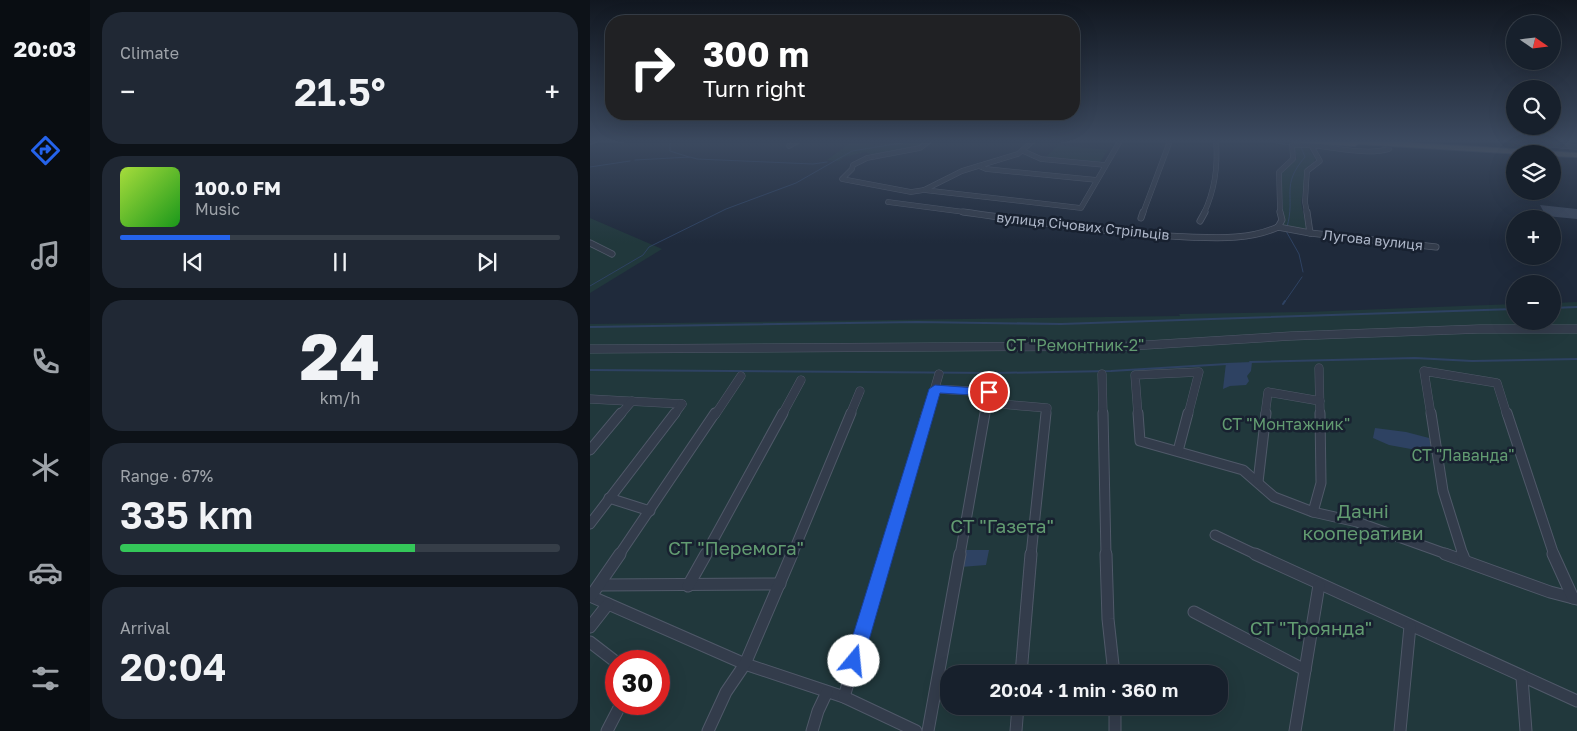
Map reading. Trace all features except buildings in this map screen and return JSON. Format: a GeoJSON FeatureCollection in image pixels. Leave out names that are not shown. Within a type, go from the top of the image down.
{"type":"FeatureCollection","features":[{"type":"Feature","properties":{"kind":"street"},"geometry":{"type":"LineString","coordinates":[[845,175],[842,178],[911,192],[924,190],[1081,208],[1099,175]]}},
{"type":"Feature","properties":{"kind":"street"},"geometry":{"type":"LineString","coordinates":[[924,190],[954,175]]}},
{"type":"Feature","properties":{"kind":"street"},"geometry":{"type":"LineString","coordinates":[[1048,175],[1097,180]]}},
{"type":"Feature","properties":{"kind":"street"},"geometry":{"type":"LineString","coordinates":[[1141,218],[1157,175]]}},
{"type":"Feature","properties":{"kind":"street"},"geometry":{"type":"LineString","coordinates":[[1200,220],[1210,203],[1215,175]]}},
{"type":"Feature","properties":{"kind":"street"},"geometry":{"type":"LineString","coordinates":[[1278,228],[1282,220],[1278,208],[1279,175]]}},
{"type":"Feature","properties":{"kind":"street","name":"Лугова вулиця"},"geometry":{"type":"LineString","coordinates":[[1308,175],[1305,202],[1310,233]]}},
{"type":"Feature","properties":{"kind":"street","name":"вулиця Січових Стрільців"},"geometry":{"type":"LineString","coordinates":[[888,202],[1139,235],[1232,238],[1267,232],[1278,228]]}},
{"type":"Feature","properties":{"kind":"street","name":"Лугова вулиця"},"geometry":{"type":"LineString","coordinates":[[1278,228],[1436,247]]}},
{"type":"Feature","properties":{"kind":"street"},"geometry":{"type":"LineString","coordinates":[[590,243],[612,254]]}},
{"type":"Feature","properties":{"kind":"street"},"geometry":{"type":"LineString","coordinates":[[590,349],[1130,346],[1291,336],[1479,329],[1577,329]]}},
{"type":"Feature","properties":{"kind":"street"},"geometry":{"type":"LineString","coordinates":[[1313,512],[1321,483],[1319,368]]}},
{"type":"Feature","properties":{"kind":"street"},"geometry":{"type":"LineString","coordinates":[[1464,559],[1443,491],[1424,371],[1497,383],[1558,568],[1575,599]]}},
{"type":"Feature","properties":{"kind":"street"},"geometry":{"type":"LineString","coordinates":[[1178,451],[1199,372],[1135,375],[1140,440],[1243,470],[1274,497],[1313,512],[1357,522],[1464,559],[1550,592],[1575,599]]}},
{"type":"Feature","properties":{"kind":"street"},"geometry":{"type":"LineString","coordinates":[[844,697],[939,374]]}},
{"type":"Feature","properties":{"kind":"street"},"geometry":{"type":"LineString","coordinates":[[1102,374],[1108,619],[1113,665]]}},
{"type":"Feature","properties":{"kind":"street"},"geometry":{"type":"LineString","coordinates":[[741,376],[591,596],[745,664],[844,697],[916,731]]}},
{"type":"Feature","properties":{"kind":"street"},"geometry":{"type":"LineString","coordinates":[[688,586],[801,380]]}},
{"type":"Feature","properties":{"kind":"street"},"geometry":{"type":"LineString","coordinates":[[928,731],[989,392],[935,389]]}},
{"type":"Feature","properties":{"kind":"street"},"geometry":{"type":"LineString","coordinates":[[708,731],[726,692],[745,664],[860,391]]}},
{"type":"Feature","properties":{"kind":"street"},"geometry":{"type":"LineString","coordinates":[[1258,482],[1268,392],[1320,401]]}},
{"type":"Feature","properties":{"kind":"street"},"geometry":{"type":"LineString","coordinates":[[590,399],[682,404],[590,524]]}},
{"type":"Feature","properties":{"kind":"street"},"geometry":{"type":"LineString","coordinates":[[590,450],[632,401]]}},
{"type":"Feature","properties":{"kind":"street"},"geometry":{"type":"LineString","coordinates":[[988,403],[1047,408],[1034,513],[1022,665]]}},
{"type":"Feature","properties":{"kind":"street"},"geometry":{"type":"LineString","coordinates":[[609,498],[650,511]]}},
{"type":"Feature","properties":{"kind":"street"},"geometry":{"type":"LineString","coordinates":[[1215,535],[1319,585],[1522,678],[1577,701]]}},
{"type":"Feature","properties":{"kind":"street"},"geometry":{"type":"LineString","coordinates":[[600,585],[780,584]]}},
{"type":"Feature","properties":{"kind":"street"},"geometry":{"type":"LineString","coordinates":[[1295,731],[1319,585]]}},
{"type":"Feature","properties":{"kind":"street"},"geometry":{"type":"LineString","coordinates":[[590,627],[608,604]]}},
{"type":"Feature","properties":{"kind":"street"},"geometry":{"type":"LineString","coordinates":[[1194,612],[1305,670]]}},
{"type":"Feature","properties":{"kind":"street"},"geometry":{"type":"LineString","coordinates":[[1400,731],[1410,626]]}},
{"type":"Feature","properties":{"kind":"street"},"geometry":{"type":"LineString","coordinates":[[590,642],[605,654]]}},
{"type":"Feature","properties":{"kind":"street"},"geometry":{"type":"LineString","coordinates":[[1522,678],[1526,731]]}},
{"type":"Feature","properties":{"kind":"street"},"geometry":{"type":"LineString","coordinates":[[812,731],[818,711],[827,692]]}},
{"type":"Feature","properties":{"kind":"street"},"geometry":{"type":"LineString","coordinates":[[607,731],[615,715]]}},
{"type":"Feature","properties":{"kind":"street"},"geometry":{"type":"LineString","coordinates":[[1016,731],[1017,715]]}},
{"type":"Feature","properties":{"kind":"street"},"geometry":{"type":"LineString","coordinates":[[1115,715],[1115,731]]}},
{"type":"Feature","properties":{"kind":"green space"},"geometry":{"type":"Polygon","coordinates":[[[1281,175],[1306,175],[1301,202],[1307,232],[1282,227],[1281,175]]]}},
{"type":"Feature","properties":{"kind":"green space"},"geometry":{"type":"Polygon","coordinates":[[[590,218],[662,249],[590,293],[590,218]]]}},
{"type":"Feature","properties":{"kind":"green space","name":"Дачні кооперативи"},"geometry":{"type":"Polygon","coordinates":[[[1577,302],[1577,731],[590,731],[590,324],[1180,316],[1179,314],[1306,312],[1506,304],[1506,330],[1561,330],[1561,303],[1577,302]]]}},
{"type":"Feature","properties":{"kind":"water"},"geometry":{"type":"Polygon","coordinates":[[[1252,362],[1251,371],[1247,376],[1249,381],[1246,385],[1230,386],[1223,389],[1226,363],[1252,362]]]}},
{"type":"Feature","properties":{"kind":"water"},"geometry":{"type":"Polygon","coordinates":[[[1375,428],[1406,432],[1429,438],[1433,453],[1389,445],[1373,438],[1375,428]]]}},
{"type":"Feature","properties":{"kind":"water"},"geometry":{"type":"Polygon","coordinates":[[[964,550],[989,550],[986,565],[961,567],[964,550]]]}},
{"type":"Feature","properties":{"kind":"waterway"},"geometry":{"type":"LineString","coordinates":[[590,286],[643,255],[649,247],[726,209],[796,183],[810,175]]}},
{"type":"Feature","properties":{"kind":"waterway"},"geometry":{"type":"LineString","coordinates":[[1287,227],[1293,175]]}},
{"type":"Feature","properties":{"kind":"waterway"},"geometry":{"type":"LineString","coordinates":[[1286,231],[1299,254],[1303,272]]}},
{"type":"Feature","properties":{"kind":"waterway"},"geometry":{"type":"LineString","coordinates":[[1284,303],[1302,277]]}},
{"type":"Feature","properties":{"kind":"waterway"},"geometry":{"type":"LineString","coordinates":[[1561,308],[1577,307]]}},
{"type":"Feature","properties":{"kind":"waterway"},"geometry":{"type":"LineString","coordinates":[[590,327],[917,322],[1061,324],[1506,309]]}},
{"type":"Feature","properties":{"kind":"waterway"},"geometry":{"type":"LineString","coordinates":[[1250,362],[1415,358],[1472,361],[1577,359]]}},
{"type":"Feature","properties":{"kind":"waterway"},"geometry":{"type":"LineString","coordinates":[[590,370],[995,373],[1111,371],[1227,364]]}},
{"type":"Feature","properties":{"kind":"route"},"geometry":{"type":"LineString","coordinates":[[854,661],[935,389],[989,392]]}},
{"type":"Feature","properties":{"kind":"park label","name":"СТ \"Ремонтник-2\""},"geometry":{"type":"Point","coordinates":[1075,345]}},
{"type":"Feature","properties":{"kind":"park label","name":"СТ \"Монтажник\""},"geometry":{"type":"Point","coordinates":[1286,424]}},
{"type":"Feature","properties":{"kind":"park label","name":"СТ \"Лаванда\""},"geometry":{"type":"Point","coordinates":[1463,455]}},
{"type":"Feature","properties":{"kind":"park label","name":"СТ \"Газета\""},"geometry":{"type":"Point","coordinates":[1002,526]}},
{"type":"Feature","properties":{"kind":"park label","name":"СТ \"Перемога\""},"geometry":{"type":"Point","coordinates":[736,548]}},
{"type":"Feature","properties":{"kind":"park label","name":"СТ \"Троянда\""},"geometry":{"type":"Point","coordinates":[1311,628]}}]}
